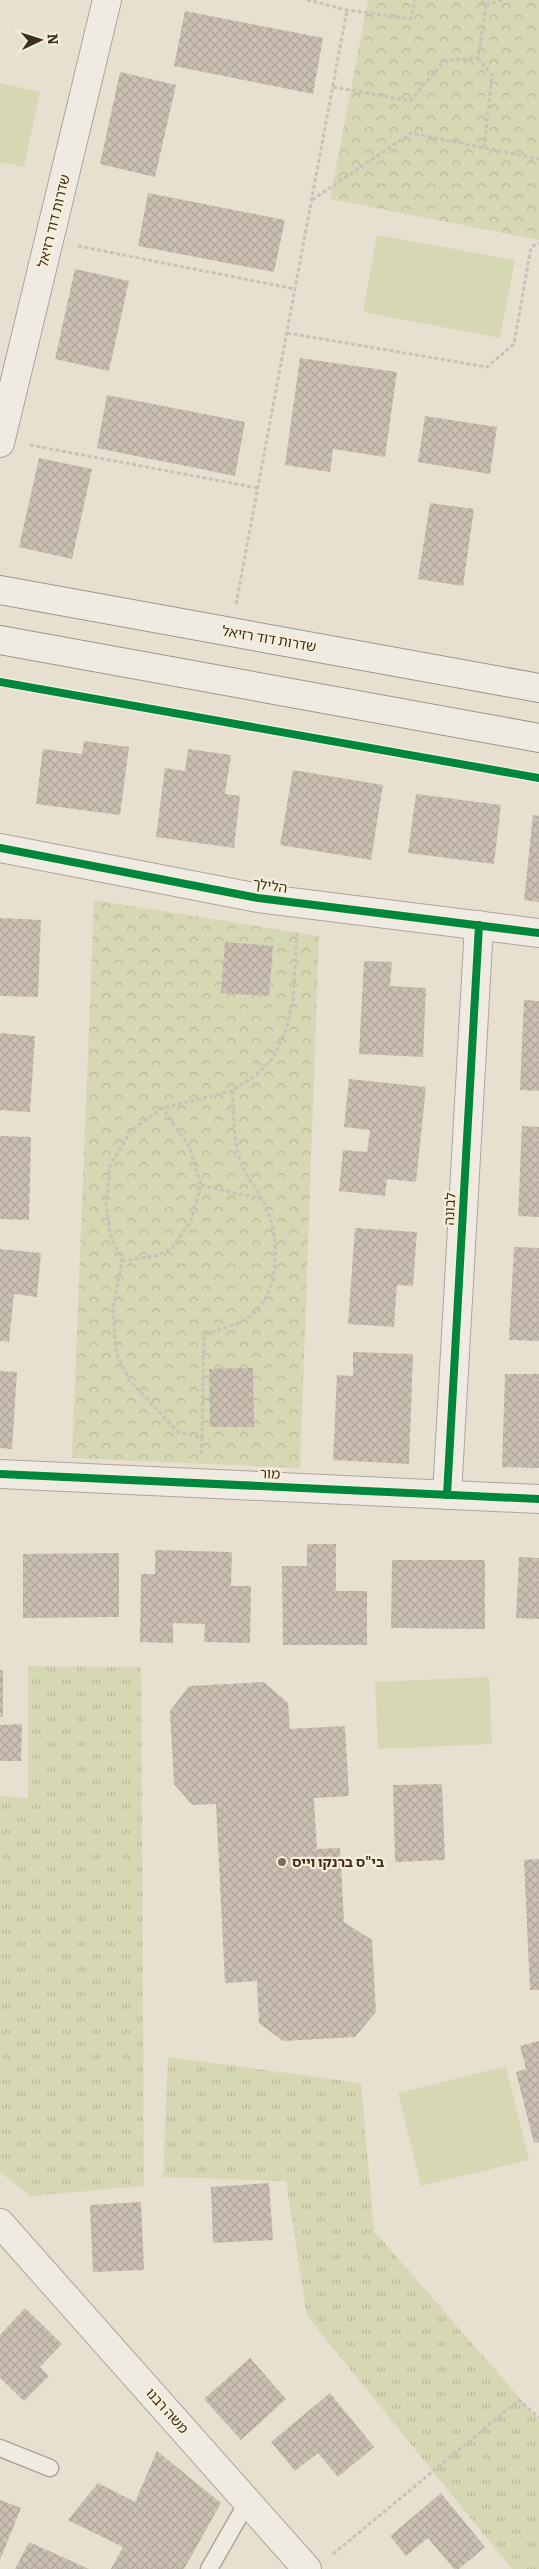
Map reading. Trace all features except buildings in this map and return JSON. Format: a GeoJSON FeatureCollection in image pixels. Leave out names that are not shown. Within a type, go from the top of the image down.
{"type":"FeatureCollection","features":[{"type":"Feature","properties":{"kind":"street","name":"שדרות דוד רזיאל"},"geometry":{"type":"LineString","coordinates":[[0,441],[107,0]]}},
{"type":"Feature","properties":{"kind":"street","name":"שדרות דוד רזיאל"},"geometry":{"type":"LineString","coordinates":[[0,590],[539,688]]}},
{"type":"Feature","properties":{"kind":"street"},"geometry":{"type":"LineString","coordinates":[[0,640],[539,738]]}},
{"type":"Feature","properties":{"kind":"street","name":"הלילך"},"geometry":{"type":"LineString","coordinates":[[0,848],[258,898],[539,933]]}},
{"type":"Feature","properties":{"kind":"street","name":"לבונה"},"geometry":{"type":"LineString","coordinates":[[447,1495],[479,926]]}},
{"type":"Feature","properties":{"kind":"street","name":"מור"},"geometry":{"type":"LineString","coordinates":[[0,1474],[539,1499]]}},
{"type":"Feature","properties":{"kind":"street","name":"משה רבנו"},"geometry":{"type":"LineString","coordinates":[[1,2226],[248,2501],[319,2563]]}},
{"type":"Feature","properties":{"kind":"lane"},"geometry":{"type":"LineString","coordinates":[[0,2448],[50,2468]]}},
{"type":"Feature","properties":{"kind":"lane"},"geometry":{"type":"LineString","coordinates":[[209,2569],[248,2501]]}},
{"type":"Feature","properties":{"kind":"path"},"geometry":{"type":"LineString","coordinates":[[307,0],[347,10],[411,19],[415,0]]}},
{"type":"Feature","properties":{"kind":"path"},"geometry":{"type":"LineString","coordinates":[[481,0],[486,5]]}},
{"type":"Feature","properties":{"kind":"path"},"geometry":{"type":"LineString","coordinates":[[486,5],[502,0]]}},
{"type":"Feature","properties":{"kind":"path"},"geometry":{"type":"LineString","coordinates":[[484,148],[492,75],[478,58],[486,5]]}},
{"type":"Feature","properties":{"kind":"path"},"geometry":{"type":"LineString","coordinates":[[230,632],[347,10]]}},
{"type":"Feature","properties":{"kind":"path"},"geometry":{"type":"LineString","coordinates":[[333,86],[410,101],[446,60],[478,58]]}},
{"type":"Feature","properties":{"kind":"path"},"geometry":{"type":"LineString","coordinates":[[312,200],[411,133],[539,160]]}},
{"type":"Feature","properties":{"kind":"path"},"geometry":{"type":"LineString","coordinates":[[49,240],[295,290]]}},
{"type":"Feature","properties":{"kind":"path"},"geometry":{"type":"LineString","coordinates":[[287,333],[487,368],[514,344],[531,247],[539,243]]}},
{"type":"Feature","properties":{"kind":"path"},"geometry":{"type":"LineString","coordinates":[[0,441],[258,488]]}},
{"type":"Feature","properties":{"kind":"path"},"geometry":{"type":"LineString","coordinates":[[202,1438],[178,1432],[130,1381],[116,1353],[113,1309],[122,1261],[110,1234],[106,1203],[110,1165],[131,1131],[162,1108],[232,1091],[256,1075],[274,1057],[286,1030],[293,999],[298,903]]}},
{"type":"Feature","properties":{"kind":"path"},"geometry":{"type":"LineString","coordinates":[[197,1483],[202,1438],[204,1335],[248,1318],[267,1296],[276,1264],[274,1234],[262,1199],[247,1179],[238,1154],[232,1091]]}},
{"type":"Feature","properties":{"kind":"path"},"geometry":{"type":"LineString","coordinates":[[122,1261],[156,1256],[172,1248],[191,1221],[201,1185],[189,1146],[162,1108]]}},
{"type":"Feature","properties":{"kind":"path"},"geometry":{"type":"LineString","coordinates":[[201,1185],[262,1199]]}},
{"type":"Feature","properties":{"kind":"path"},"geometry":{"type":"LineString","coordinates":[[319,2563],[519,2400],[539,2418]]}},
{"type":"Feature","properties":{"kind":"green space"},"geometry":{"type":"Polygon","coordinates":[[[368,0],[539,0],[539,240],[330,199],[368,0]]]}},
{"type":"Feature","properties":{"kind":"green space"},"geometry":{"type":"Polygon","coordinates":[[[0,83],[40,92],[24,167],[0,162],[0,83]]]}},
{"type":"Feature","properties":{"kind":"green space"},"geometry":{"type":"Polygon","coordinates":[[[377,235],[515,260],[500,338],[363,312],[377,235]]]}},
{"type":"Feature","properties":{"kind":"green space"},"geometry":{"type":"Polygon","coordinates":[[[94,900],[319,936],[300,1468],[72,1458],[94,900]]]}},
{"type":"Feature","properties":{"kind":"green space"},"geometry":{"type":"Polygon","coordinates":[[[28,1666],[141,1667],[144,2186],[30,2196],[0,2172],[0,1796],[28,1798],[28,1666]]]}},
{"type":"Feature","properties":{"kind":"green space"},"geometry":{"type":"Polygon","coordinates":[[[489,1677],[492,1744],[378,1749],[375,1682],[489,1677]]]}},
{"type":"Feature","properties":{"kind":"green space"},"geometry":{"type":"Polygon","coordinates":[[[168,2057],[361,2083],[374,2231],[539,2420],[539,2569],[512,2569],[307,2316],[286,2181],[163,2177],[168,2057]]]}},
{"type":"Feature","properties":{"kind":"green space"},"geometry":{"type":"Polygon","coordinates":[[[506,2066],[529,2160],[421,2186],[398,2093],[506,2066]]]}},
{"type":"Feature","properties":{"kind":"cycle path"},"geometry":{"type":"LineString","coordinates":[[0,682],[539,778]]}},
{"type":"Feature","properties":{"kind":"cycle path"},"geometry":{"type":"LineString","coordinates":[[0,848],[258,898],[539,933]]}},
{"type":"Feature","properties":{"kind":"cycle path"},"geometry":{"type":"LineString","coordinates":[[447,1495],[479,925]]}},
{"type":"Feature","properties":{"kind":"cycle path"},"geometry":{"type":"LineString","coordinates":[[0,1474],[539,1499]]}},
{"type":"Feature","properties":{"kind":"place","name":"בי\"ס ברנקו וייס"},"geometry":{"type":"Point","coordinates":[282,1862]}}]}
